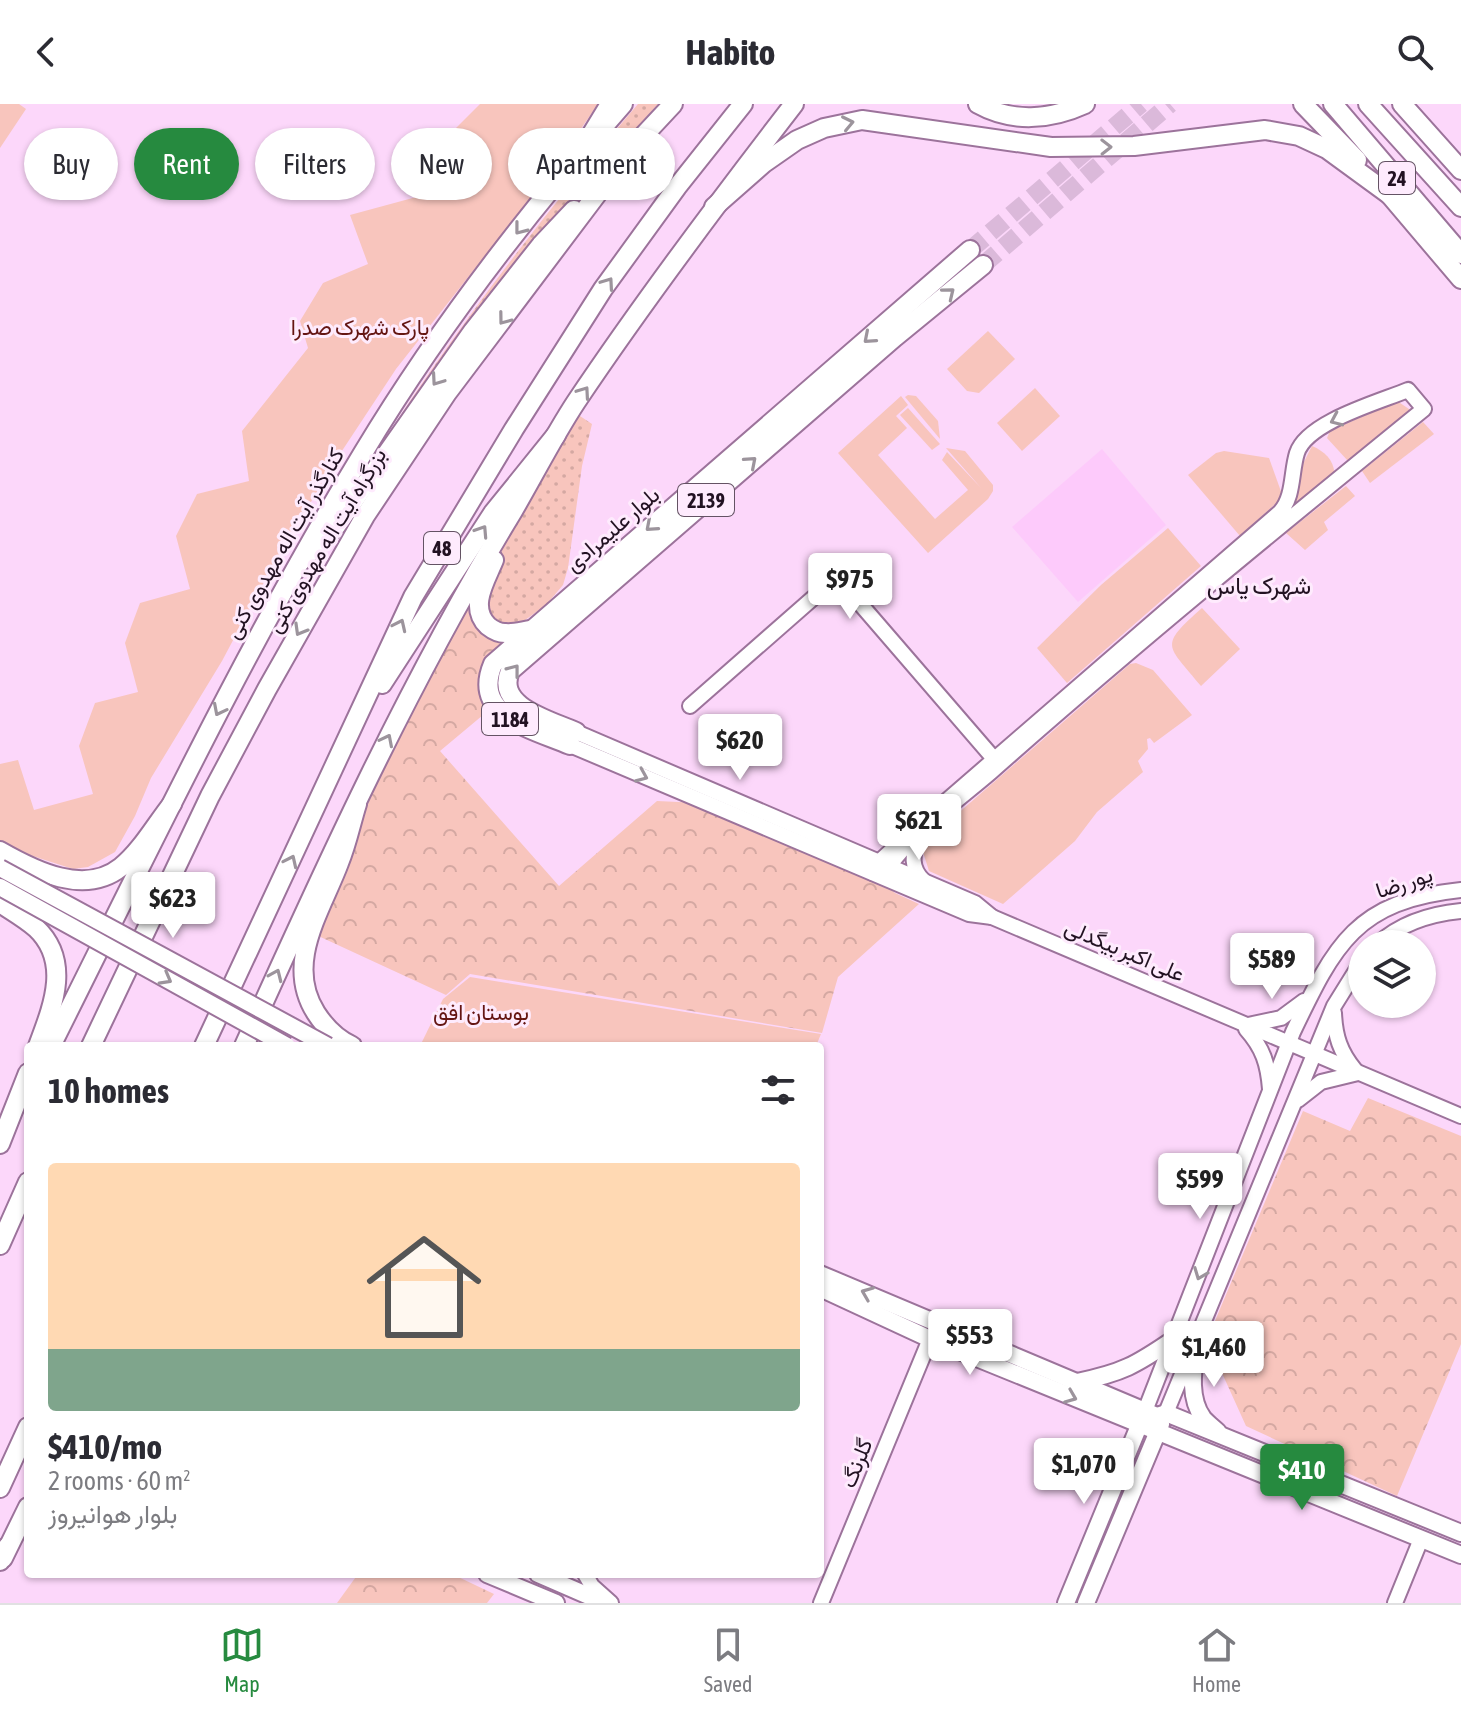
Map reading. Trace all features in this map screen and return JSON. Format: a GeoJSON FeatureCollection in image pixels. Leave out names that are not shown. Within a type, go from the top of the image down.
{"type":"FeatureCollection","features":[{"type":"Feature","properties":{"kind":"main road"},"geometry":{"type":"LineString","coordinates":[[595,128],[610,104]]}},
{"type":"Feature","properties":{"kind":"main road","name":"کنارگذر آیت اله مهدوی کنی"},"geometry":{"type":"LineString","coordinates":[[602,128],[623,104]]}},
{"type":"Feature","properties":{"kind":"main road","name":"بزرگراه آیت اله مهدوی کنی"},"geometry":{"type":"LineString","coordinates":[[651,128],[673,104]]}},
{"type":"Feature","properties":{"kind":"main road","name":"48"},"geometry":{"type":"LineString","coordinates":[[206,1042],[413,597],[603,289],[677,187],[743,104]]}},
{"type":"Feature","properties":{"kind":"main road"},"geometry":{"type":"LineString","coordinates":[[246,1042],[357,804],[435,647],[489,548],[576,403],[714,207],[794,104]]}},
{"type":"Feature","properties":{"kind":"main road"},"geometry":{"type":"LineString","coordinates":[[978,104],[1004,114],[1042,118],[1085,104]]}},
{"type":"Feature","properties":{"kind":"main road"},"geometry":{"type":"LineString","coordinates":[[1303,104],[1390,195],[1461,279]]}},
{"type":"Feature","properties":{"kind":"main road","name":"24"},"geometry":{"type":"LineString","coordinates":[[1333,104],[1461,254]]}},
{"type":"Feature","properties":{"kind":"main road","name":"24"},"geometry":{"type":"LineString","coordinates":[[1368,104],[1461,207]]}},
{"type":"Feature","properties":{"kind":"main road"},"geometry":{"type":"LineString","coordinates":[[1402,104],[1458,167]]}},
{"type":"Feature","properties":{"kind":"main road"},"geometry":{"type":"LineString","coordinates":[[1413,104],[1458,167]]}},
{"type":"Feature","properties":{"kind":"main road"},"geometry":{"type":"LineString","coordinates":[[714,207],[764,163],[797,140],[824,128],[862,120],[1051,147],[1134,146],[1265,130],[1299,136],[1327,149],[1390,195]]}},
{"type":"Feature","properties":{"kind":"main road","name":"کنارگذر آیت اله مهدوی کنی"},"geometry":{"type":"LineString","coordinates":[[53,1042],[226,696],[364,451],[421,366],[543,200]]}},
{"type":"Feature","properties":{"kind":"main road"},"geometry":{"type":"LineString","coordinates":[[300,562],[336,526],[473,331],[531,257],[584,200]]}},
{"type":"Feature","properties":{"kind":"main road","name":"بزرگراه آیت اله مهدوی کنی"},"geometry":{"type":"LineString","coordinates":[[93,1042],[210,796],[365,516],[447,393],[593,200]]}},
{"type":"Feature","properties":{"kind":"main road","name":"بلوار علیمرادی"},"geometry":{"type":"LineString","coordinates":[[573,739],[505,716],[488,694],[493,664],[970,250]]}},
{"type":"Feature","properties":{"kind":"main road","name":"بلوار علیمرادی"},"geometry":{"type":"LineString","coordinates":[[573,739],[519,706],[507,692],[506,682],[510,671],[881,349],[983,265]]}},
{"type":"Feature","properties":{"kind":"main road"},"geometry":{"type":"LineString","coordinates":[[361,712],[409,646],[493,513],[556,435]]}},
{"type":"Feature","properties":{"kind":"main road"},"geometry":{"type":"LineString","coordinates":[[513,511],[478,607],[486,624],[496,631],[531,630]]}},
{"type":"Feature","properties":{"kind":"main road"},"geometry":{"type":"LineString","coordinates":[[25,865],[74,880],[102,878],[128,860],[172,804]]}},
{"type":"Feature","properties":{"kind":"main road"},"geometry":{"type":"LineString","coordinates":[[338,1042],[320,1021],[304,989],[303,955],[341,860],[357,804]]}},
{"type":"Feature","properties":{"kind":"main road"},"geometry":{"type":"LineString","coordinates":[[0,851],[53,883],[63,900],[61,915],[46,923],[0,902]]}},
{"type":"Feature","properties":{"kind":"main road"},"geometry":{"type":"LineString","coordinates":[[0,868],[336,1042]]}},
{"type":"Feature","properties":{"kind":"main road"},"geometry":{"type":"LineString","coordinates":[[0,887],[280,1042]]}},
{"type":"Feature","properties":{"kind":"main road"},"geometry":{"type":"LineString","coordinates":[[0,902],[37,928],[54,956],[58,973],[57,991],[39,1042]]}},
{"type":"Feature","properties":{"kind":"main road"},"geometry":{"type":"LineString","coordinates":[[282,1042],[288,1032],[297,1029],[313,1030],[336,1042]]}},
{"type":"Feature","properties":{"kind":"main road"},"geometry":{"type":"LineString","coordinates":[[0,1144],[24,1083]]}},
{"type":"Feature","properties":{"kind":"main road"},"geometry":{"type":"LineString","coordinates":[[0,1151],[24,1101]]}},
{"type":"Feature","properties":{"kind":"main road"},"geometry":{"type":"LineString","coordinates":[[0,1245],[24,1191]]}},
{"type":"Feature","properties":{"kind":"main road"},"geometry":{"type":"LineString","coordinates":[[824,1276],[1077,1382],[1142,1418],[1157,1432],[1461,1555]]}},
{"type":"Feature","properties":{"kind":"main road"},"geometry":{"type":"LineString","coordinates":[[824,1290],[930,1339],[1142,1418],[1166,1413],[1461,1533]]}},
{"type":"Feature","properties":{"kind":"main road"},"geometry":{"type":"LineString","coordinates":[[1077,1382],[1111,1375],[1134,1366],[1174,1339]]}},
{"type":"Feature","properties":{"kind":"main road"},"geometry":{"type":"LineString","coordinates":[[1197,1339],[1192,1376],[1195,1397],[1202,1418],[1229,1441]]}},
{"type":"Feature","properties":{"kind":"main road"},"geometry":{"type":"LineString","coordinates":[[1086,1603],[1166,1413]]}},
{"type":"Feature","properties":{"kind":"main road"},"geometry":{"type":"LineString","coordinates":[[1066,1603],[1142,1418]]}},
{"type":"Feature","properties":{"kind":"main road"},"geometry":{"type":"LineString","coordinates":[[0,1488],[24,1436]]}},
{"type":"Feature","properties":{"kind":"main road"},"geometry":{"type":"LineString","coordinates":[[3,1557],[24,1515]]}},
{"type":"Feature","properties":{"kind":"main road"},"geometry":{"type":"LineString","coordinates":[[497,1578],[556,1603]]}},
{"type":"Feature","properties":{"kind":"main road"},"geometry":{"type":"LineString","coordinates":[[549,1578],[608,1603]]}},
{"type":"Feature","properties":{"kind":"street"},"geometry":{"type":"LineString","coordinates":[[1408,390],[1424,409],[1039,730],[881,869],[995,760],[1280,512],[1286,505],[1296,456],[1305,438],[1328,423],[1408,390]]}},
{"type":"Feature","properties":{"kind":"street"},"geometry":{"type":"LineString","coordinates":[[690,706],[837,577],[995,760]]}},
{"type":"Feature","properties":{"kind":"street","name":"علی اکبر بیگدلی"},"geometry":{"type":"LineString","coordinates":[[573,739],[881,869],[969,914],[992,917],[1461,1116]]}},
{"type":"Feature","properties":{"kind":"street"},"geometry":{"type":"LineString","coordinates":[[923,831],[912,859],[919,877],[925,882]]}},
{"type":"Feature","properties":{"kind":"street","name":"علی اکبر بیگدلی"},"geometry":{"type":"LineString","coordinates":[[881,869],[925,882],[975,903],[992,917]]}},
{"type":"Feature","properties":{"kind":"street","name":"پور رضا"},"geometry":{"type":"LineString","coordinates":[[1142,1418],[1288,1044],[1310,996],[1340,946],[1363,922],[1395,904],[1438,892],[1461,890]]}},
{"type":"Feature","properties":{"kind":"street","name":"پور رضا"},"geometry":{"type":"LineString","coordinates":[[1395,930],[1441,913],[1461,911]]}},
{"type":"Feature","properties":{"kind":"street"},"geometry":{"type":"LineString","coordinates":[[1166,1413],[1334,1006],[1348,984]]}},
{"type":"Feature","properties":{"kind":"street"},"geometry":{"type":"LineString","coordinates":[[1271,1093],[1266,1057],[1244,1025],[1281,1018],[1310,996]]}},
{"type":"Feature","properties":{"kind":"street"},"geometry":{"type":"LineString","coordinates":[[1294,1105],[1321,1082],[1358,1073],[1336,1041],[1334,1006]]}},
{"type":"Feature","properties":{"kind":"street","name":"گلرنگ"},"geometry":{"type":"LineString","coordinates":[[821,1603],[930,1339]]}},
{"type":"Feature","properties":{"kind":"street"},"geometry":{"type":"LineString","coordinates":[[1395,1603],[1421,1539]]}},
{"type":"Feature","properties":{"kind":"street"},"geometry":{"type":"LineString","coordinates":[[587,1578],[608,1603]]}},
{"type":"Feature","properties":{"kind":"shaded area"},"geometry":{"type":"Polygon","coordinates":[[[1102,449],[1166,525],[1078,602],[1012,527],[1102,449]]]}},
{"type":"Feature","properties":{"kind":"green space"},"geometry":{"type":"Polygon","coordinates":[[[0,104],[19,104],[26,109],[0,148],[0,104]]]}},
{"type":"Feature","properties":{"kind":"green space","name":"پارک شهرک صدرا"},"geometry":{"type":"Polygon","coordinates":[[[480,104],[598,104],[582,128],[508,128],[508,200],[529,200],[396,369],[332,466],[222,661],[151,778],[115,852],[88,867],[73,869],[14,850],[0,842],[0,764],[18,760],[34,810],[93,794],[79,746],[95,703],[138,692],[125,643],[140,603],[190,589],[176,536],[197,494],[249,481],[242,431],[308,348],[300,321],[323,283],[368,264],[350,215],[405,200],[492,200],[492,128],[456,128],[480,104]]]}},
{"type":"Feature","properties":{"kind":"green space"},"geometry":{"type":"Polygon","coordinates":[[[638,104],[658,104],[637,128],[618,128],[638,104]]]}},
{"type":"Feature","properties":{"kind":"green space"},"geometry":{"type":"Polygon","coordinates":[[[558,200],[572,200],[360,478],[424,381],[558,200]]]}},
{"type":"Feature","properties":{"kind":"green space"},"geometry":{"type":"Polygon","coordinates":[[[988,331],[1015,359],[979,393],[967,391],[947,369],[988,331]]]}},
{"type":"Feature","properties":{"kind":"green space"},"geometry":{"type":"Polygon","coordinates":[[[1035,388],[1060,416],[1022,451],[997,423],[1035,388]]]}},
{"type":"Feature","properties":{"kind":"green space"},"geometry":{"type":"Polygon","coordinates":[[[901,396],[908,405],[896,416],[907,428],[878,455],[935,519],[968,490],[942,460],[947,452],[981,488],[946,448],[965,451],[993,485],[988,499],[928,553],[838,453],[901,396]]]}},
{"type":"Feature","properties":{"kind":"green space"},"geometry":{"type":"Polygon","coordinates":[[[916,396],[938,421],[940,439],[905,397],[916,396]]]}},
{"type":"Feature","properties":{"kind":"green space"},"geometry":{"type":"Polygon","coordinates":[[[1397,401],[1415,413],[1355,462],[1348,461],[1327,438],[1330,431],[1397,401]]]}},
{"type":"Feature","properties":{"kind":"green space"},"geometry":{"type":"Polygon","coordinates":[[[908,408],[940,444],[932,450],[900,415],[908,408]]]}},
{"type":"Feature","properties":{"kind":"green space"},"geometry":{"type":"Polygon","coordinates":[[[577,414],[592,424],[563,585],[546,605],[521,623],[496,625],[483,603],[506,539],[577,414]]]}},
{"type":"Feature","properties":{"kind":"green space"},"geometry":{"type":"Polygon","coordinates":[[[1423,422],[1434,434],[1370,483],[1362,471],[1423,422]]]}},
{"type":"Feature","properties":{"kind":"green space"},"geometry":{"type":"Polygon","coordinates":[[[1312,446],[1330,460],[1334,470],[1333,481],[1274,521],[1312,446]]]}},
{"type":"Feature","properties":{"kind":"green space"},"geometry":{"type":"Polygon","coordinates":[[[1224,451],[1269,458],[1283,497],[1240,536],[1188,475],[1216,453],[1224,451]]]}},
{"type":"Feature","properties":{"kind":"green space"},"geometry":{"type":"Polygon","coordinates":[[[1346,486],[1355,496],[1324,522],[1328,530],[1305,550],[1286,533],[1346,486]]]}},
{"type":"Feature","properties":{"kind":"green space"},"geometry":{"type":"Polygon","coordinates":[[[1168,528],[1201,566],[1067,683],[1037,648],[1101,585],[1168,528]]]}},
{"type":"Feature","properties":{"kind":"green space"},"geometry":{"type":"Polygon","coordinates":[[[487,566],[509,637],[483,670],[480,689],[489,710],[440,751],[559,886],[657,801],[700,803],[882,882],[895,893],[919,904],[838,977],[822,1033],[470,974],[446,995],[314,934],[387,758],[487,566]]]}},
{"type":"Feature","properties":{"kind":"green space"},"geometry":{"type":"Polygon","coordinates":[[[1202,608],[1240,649],[1201,686],[1172,646],[1178,631],[1202,608]]]}},
{"type":"Feature","properties":{"kind":"green space"},"geometry":{"type":"Polygon","coordinates":[[[1136,663],[1153,670],[1192,715],[1154,743],[1147,739],[1148,749],[1138,761],[1143,772],[1097,812],[1075,841],[1003,904],[929,871],[923,852],[933,835],[1130,664],[1136,663]]]}},
{"type":"Feature","properties":{"kind":"green space","name":"بوستان افق"},"geometry":{"type":"Polygon","coordinates":[[[470,977],[821,1034],[818,1042],[422,1042],[443,999],[470,977]]]}},
{"type":"Feature","properties":{"kind":"green space"},"geometry":{"type":"Polygon","coordinates":[[[1368,1098],[1461,1136],[1461,1344],[1397,1496],[1246,1426],[1207,1340],[1303,1111],[1350,1131],[1368,1098]]]}},
{"type":"Feature","properties":{"kind":"green space"},"geometry":{"type":"Polygon","coordinates":[[[355,1578],[460,1578],[494,1594],[487,1603],[337,1603],[355,1578]]]}},
{"type":"Feature","properties":{"kind":"tunnel"},"geometry":{"type":"LineString","coordinates":[[970,250],[1141,104]]}},
{"type":"Feature","properties":{"kind":"tunnel"},"geometry":{"type":"LineString","coordinates":[[983,265],[1170,104]]}},
{"type":"Feature","properties":{"kind":"district","name":"شهرک یاس"},"geometry":{"type":"Point","coordinates":[1259,585]}}]}
